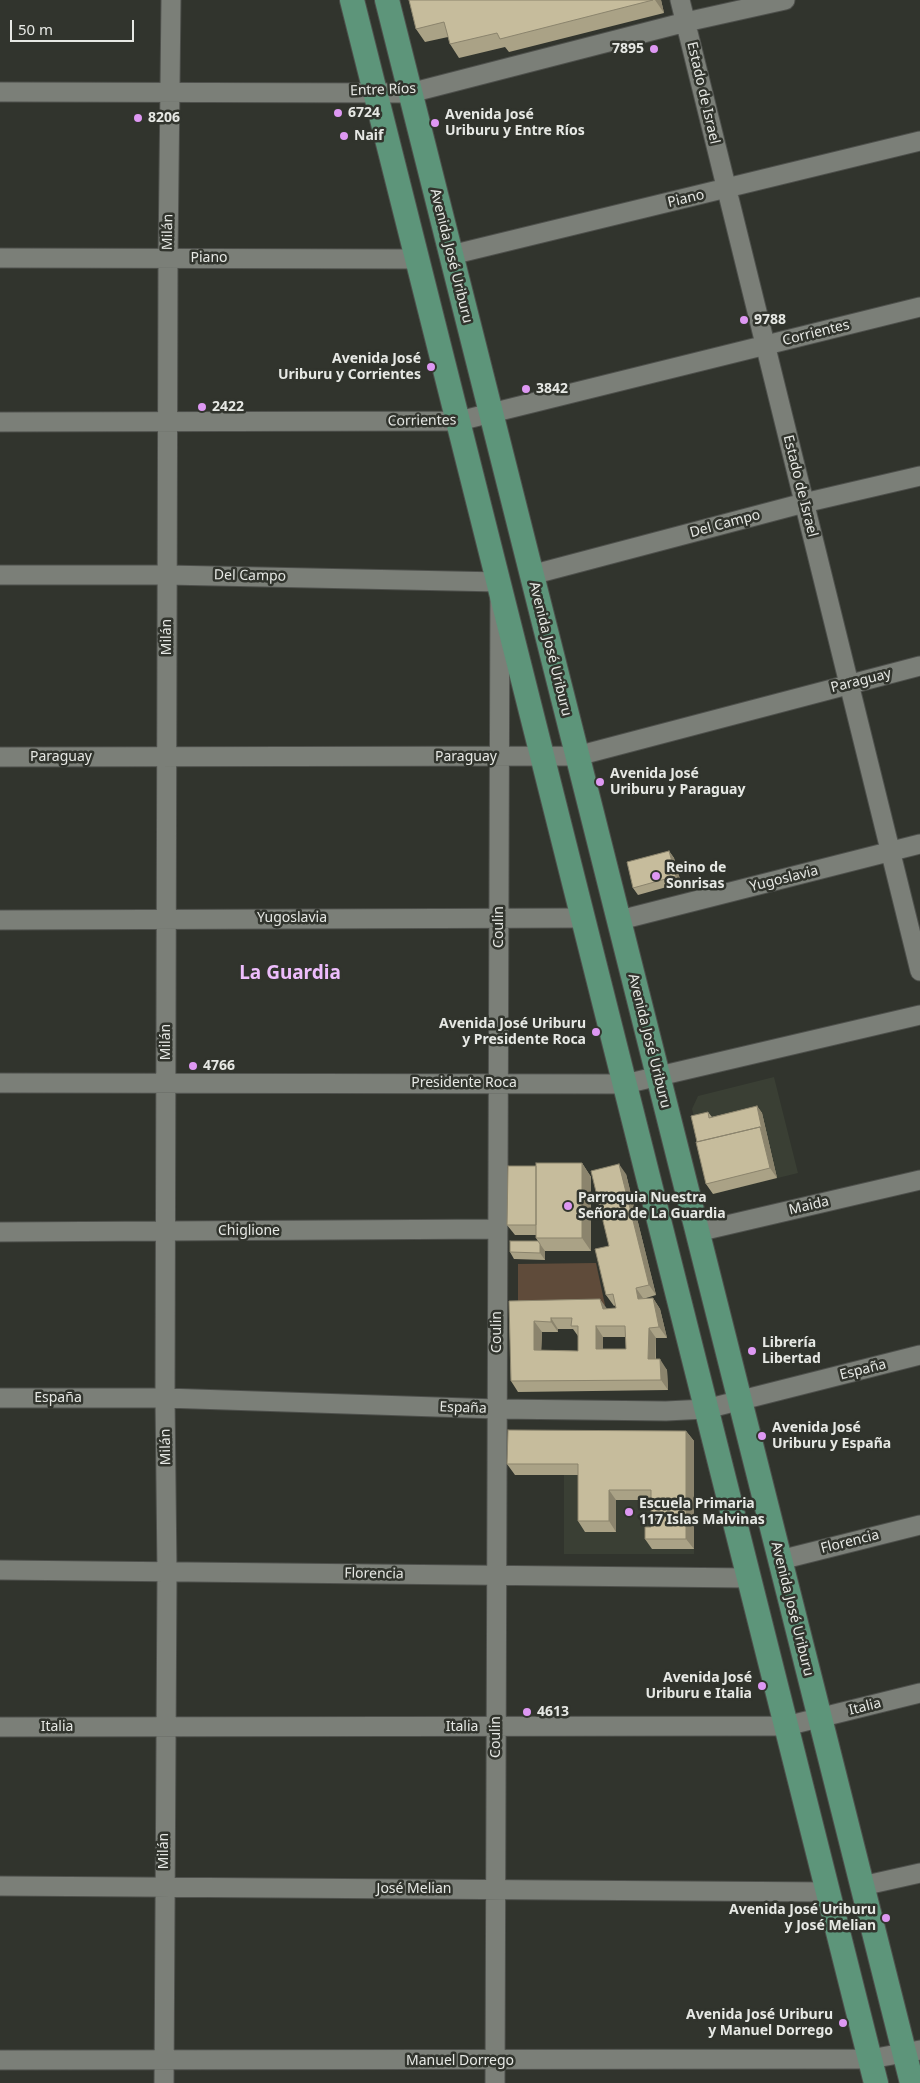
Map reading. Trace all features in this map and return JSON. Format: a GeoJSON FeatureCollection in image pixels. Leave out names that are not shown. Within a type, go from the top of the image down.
{"type":"FeatureCollection","features":[{"type":"Feature","properties":{"kind":"main road"},"geometry":{"type":"LineString","coordinates":[[352,0],[460,421],[876,2083]]}},
{"type":"Feature","properties":{"kind":"main road","name":"Avenida José Uriburu"},"geometry":{"type":"LineString","coordinates":[[387,0],[620,920],[738,1402],[862,1886],[912,2052],[912,2083]]}},
{"type":"Feature","properties":{"kind":"street","name":"Milán"},"geometry":{"type":"LineString","coordinates":[[164,2083],[164,1727],[167,1572],[165,1398],[168,258],[171,0]]}},
{"type":"Feature","properties":{"kind":"street","name":"Estado de Israel"},"geometry":{"type":"LineString","coordinates":[[680,0],[920,971]]}},
{"type":"Feature","properties":{"kind":"street","name":"Entre Ríos"},"geometry":{"type":"LineString","coordinates":[[0,92],[410,92],[686,22],[785,0]]}},
{"type":"Feature","properties":{"kind":"street","name":"Piano"},"geometry":{"type":"LineString","coordinates":[[451,255],[726,190],[920,141]]}},
{"type":"Feature","properties":{"kind":"street","name":"Piano"},"geometry":{"type":"LineString","coordinates":[[0,258],[418,259]]}},
{"type":"Feature","properties":{"kind":"street","name":"Corrientes"},"geometry":{"type":"LineString","coordinates":[[0,422],[460,421],[920,307]]}},
{"type":"Feature","properties":{"kind":"street","name":"Del Campo"},"geometry":{"type":"LineString","coordinates":[[532,575],[804,503],[920,476]]}},
{"type":"Feature","properties":{"kind":"street","name":"Del Campo"},"geometry":{"type":"LineString","coordinates":[[0,575],[167,574],[500,582]]}},
{"type":"Feature","properties":{"kind":"street","name":"Coulin"},"geometry":{"type":"LineString","coordinates":[[495,2083],[500,582]]}},
{"type":"Feature","properties":{"kind":"street","name":"Paraguay"},"geometry":{"type":"LineString","coordinates":[[0,757],[577,756],[849,683],[920,666]]}},
{"type":"Feature","properties":{"kind":"street","name":"Yugoslavia"},"geometry":{"type":"LineString","coordinates":[[620,920],[920,844]]}},
{"type":"Feature","properties":{"kind":"street","name":"Yugoslavia"},"geometry":{"type":"LineString","coordinates":[[0,920],[583,918]]}},
{"type":"Feature","properties":{"kind":"street","name":"Presidente Roca"},"geometry":{"type":"LineString","coordinates":[[0,1083],[625,1084],[920,1015]]}},
{"type":"Feature","properties":{"kind":"street","name":"Maida"},"geometry":{"type":"LineString","coordinates":[[697,1232],[920,1180]]}},
{"type":"Feature","properties":{"kind":"street","name":"Chiglione"},"geometry":{"type":"LineString","coordinates":[[0,1232],[498,1230]]}},
{"type":"Feature","properties":{"kind":"street","name":"España"},"geometry":{"type":"LineString","coordinates":[[0,1398],[165,1398],[497,1409],[666,1411],[706,1409],[738,1402],[920,1355]]}},
{"type":"Feature","properties":{"kind":"street","name":"Florencia"},"geometry":{"type":"LineString","coordinates":[[780,1560],[920,1525]]}},
{"type":"Feature","properties":{"kind":"street","name":"Florencia"},"geometry":{"type":"LineString","coordinates":[[0,1570],[749,1578]]}},
{"type":"Feature","properties":{"kind":"street","name":"Italia"},"geometry":{"type":"LineString","coordinates":[[0,1727],[786,1726],[920,1693]]}},
{"type":"Feature","properties":{"kind":"street"},"geometry":{"type":"LineString","coordinates":[[862,1886],[920,1872]]}},
{"type":"Feature","properties":{"kind":"street","name":"José Melian"},"geometry":{"type":"LineString","coordinates":[[0,1886],[828,1892]]}},
{"type":"Feature","properties":{"kind":"street","name":"Manuel Dorrego"},"geometry":{"type":"LineString","coordinates":[[0,2060],[495,2061],[870,2059],[912,2052]]}},
{"type":"Feature","properties":{"kind":"shaded area"},"geometry":{"type":"Polygon","coordinates":[[[774,1077],[798,1173],[713,1194],[692,1109],[698,1096],[774,1077]]]}},
{"type":"Feature","properties":{"kind":"shaded area"},"geometry":{"type":"Polygon","coordinates":[[[596,1263],[605,1305],[518,1308],[518,1264],[596,1263]]]}},
{"type":"Feature","properties":{"kind":"shaded area","name":"Escuela Primaria 117 Islas Malvinas"},"geometry":{"type":"Polygon","coordinates":[[[515,1441],[694,1441],[694,1554],[564,1554],[564,1475],[515,1475],[515,1441]]]}},
{"type":"Feature","properties":{"kind":"building"},"geometry":{"type":"Polygon","coordinates":[[[409,0],[653,0],[500,39],[497,33],[450,44],[444,22],[416,29],[409,0]]]}},
{"type":"Feature","properties":{"kind":"building","name":"Reino de Sonrisas"},"geometry":{"type":"Polygon","coordinates":[[[669,851],[676,876],[633,888],[627,862],[669,851]]]}},
{"type":"Feature","properties":{"kind":"building"},"geometry":{"type":"Polygon","coordinates":[[[757,1106],[762,1130],[760,1127],[697,1142],[691,1116],[708,1112],[709,1118],[757,1106]]]}},
{"type":"Feature","properties":{"kind":"building"},"geometry":{"type":"Polygon","coordinates":[[[760,1127],[770,1168],[706,1184],[696,1142],[760,1127]]]}},
{"type":"Feature","properties":{"kind":"building","name":"Parroquia Nuestra Señora de La Guardia"},"geometry":{"type":"Polygon","coordinates":[[[536,1163],[582,1163],[582,1238],[536,1238],[536,1163]]]}},
{"type":"Feature","properties":{"kind":"building"},"geometry":{"type":"Polygon","coordinates":[[[619,1164],[649,1285],[636,1288],[638,1299],[653,1298],[659,1327],[649,1328],[648,1359],[660,1359],[661,1380],[511,1381],[509,1301],[600,1299],[603,1309],[616,1308],[613,1294],[606,1295],[595,1249],[609,1246],[591,1171],[619,1164]],[[551,1318],[551,1322],[534,1321],[534,1350],[578,1351],[578,1326],[571,1326],[572,1318],[551,1318]],[[596,1326],[596,1349],[626,1349],[625,1326],[596,1326]]]}},
{"type":"Feature","properties":{"kind":"building"},"geometry":{"type":"Polygon","coordinates":[[[508,1166],[536,1166],[536,1225],[507,1225],[508,1166]]]}},
{"type":"Feature","properties":{"kind":"building"},"geometry":{"type":"Polygon","coordinates":[[[510,1241],[538,1241],[540,1253],[510,1252],[510,1241]]]}},
{"type":"Feature","properties":{"kind":"building"},"geometry":{"type":"Polygon","coordinates":[[[508,1430],[686,1431],[686,1539],[645,1539],[645,1527],[651,1527],[651,1490],[609,1490],[609,1521],[578,1521],[578,1464],[507,1464],[508,1430]]]}},
{"type":"Feature","properties":{"kind":"place","name":"7895"},"geometry":{"type":"Point","coordinates":[654,49]}},
{"type":"Feature","properties":{"kind":"place","name":"6724"},"geometry":{"type":"Point","coordinates":[338,113]}},
{"type":"Feature","properties":{"kind":"place","name":"8206"},"geometry":{"type":"Point","coordinates":[138,118]}},
{"type":"Feature","properties":{"kind":"place","name":"Avenida José Uriburu y Entre Ríos"},"geometry":{"type":"Point","coordinates":[435,123]}},
{"type":"Feature","properties":{"kind":"place","name":"Naif"},"geometry":{"type":"Point","coordinates":[344,136]}},
{"type":"Feature","properties":{"kind":"place","name":"9788"},"geometry":{"type":"Point","coordinates":[744,320]}},
{"type":"Feature","properties":{"kind":"place","name":"Avenida José Uriburu y Corrientes"},"geometry":{"type":"Point","coordinates":[431,367]}},
{"type":"Feature","properties":{"kind":"place","name":"3842"},"geometry":{"type":"Point","coordinates":[526,389]}},
{"type":"Feature","properties":{"kind":"place","name":"2422"},"geometry":{"type":"Point","coordinates":[202,407]}},
{"type":"Feature","properties":{"kind":"place","name":"Avenida José Uriburu y Paraguay"},"geometry":{"type":"Point","coordinates":[600,782]}},
{"type":"Feature","properties":{"kind":"place","name":"Reino de Sonrisas"},"geometry":{"type":"Point","coordinates":[656,876]}},
{"type":"Feature","properties":{"kind":"place","name":"Avenida José Uriburu y Presidente Roca"},"geometry":{"type":"Point","coordinates":[596,1032]}},
{"type":"Feature","properties":{"kind":"place","name":"4766"},"geometry":{"type":"Point","coordinates":[193,1066]}},
{"type":"Feature","properties":{"kind":"place","name":"Parroquia Nuestra Señora de La Guardia"},"geometry":{"type":"Point","coordinates":[568,1206]}},
{"type":"Feature","properties":{"kind":"place","name":"Librería Libertad"},"geometry":{"type":"Point","coordinates":[752,1351]}},
{"type":"Feature","properties":{"kind":"place","name":"Avenida José Uriburu y España"},"geometry":{"type":"Point","coordinates":[762,1436]}},
{"type":"Feature","properties":{"kind":"place","name":"Escuela Primaria 117 Islas Malvinas"},"geometry":{"type":"Point","coordinates":[629,1512]}},
{"type":"Feature","properties":{"kind":"place","name":"Avenida José Uriburu e Italia"},"geometry":{"type":"Point","coordinates":[762,1686]}},
{"type":"Feature","properties":{"kind":"place","name":"4613"},"geometry":{"type":"Point","coordinates":[527,1712]}},
{"type":"Feature","properties":{"kind":"place","name":"Avenida José Uriburu y José Melian"},"geometry":{"type":"Point","coordinates":[886,1918]}},
{"type":"Feature","properties":{"kind":"place","name":"Avenida José Uriburu y Manuel Dorrego"},"geometry":{"type":"Point","coordinates":[843,2023]}},
{"type":"Feature","properties":{"kind":"district","name":"La Guardia"},"geometry":{"type":"Point","coordinates":[290,974]}}]}
